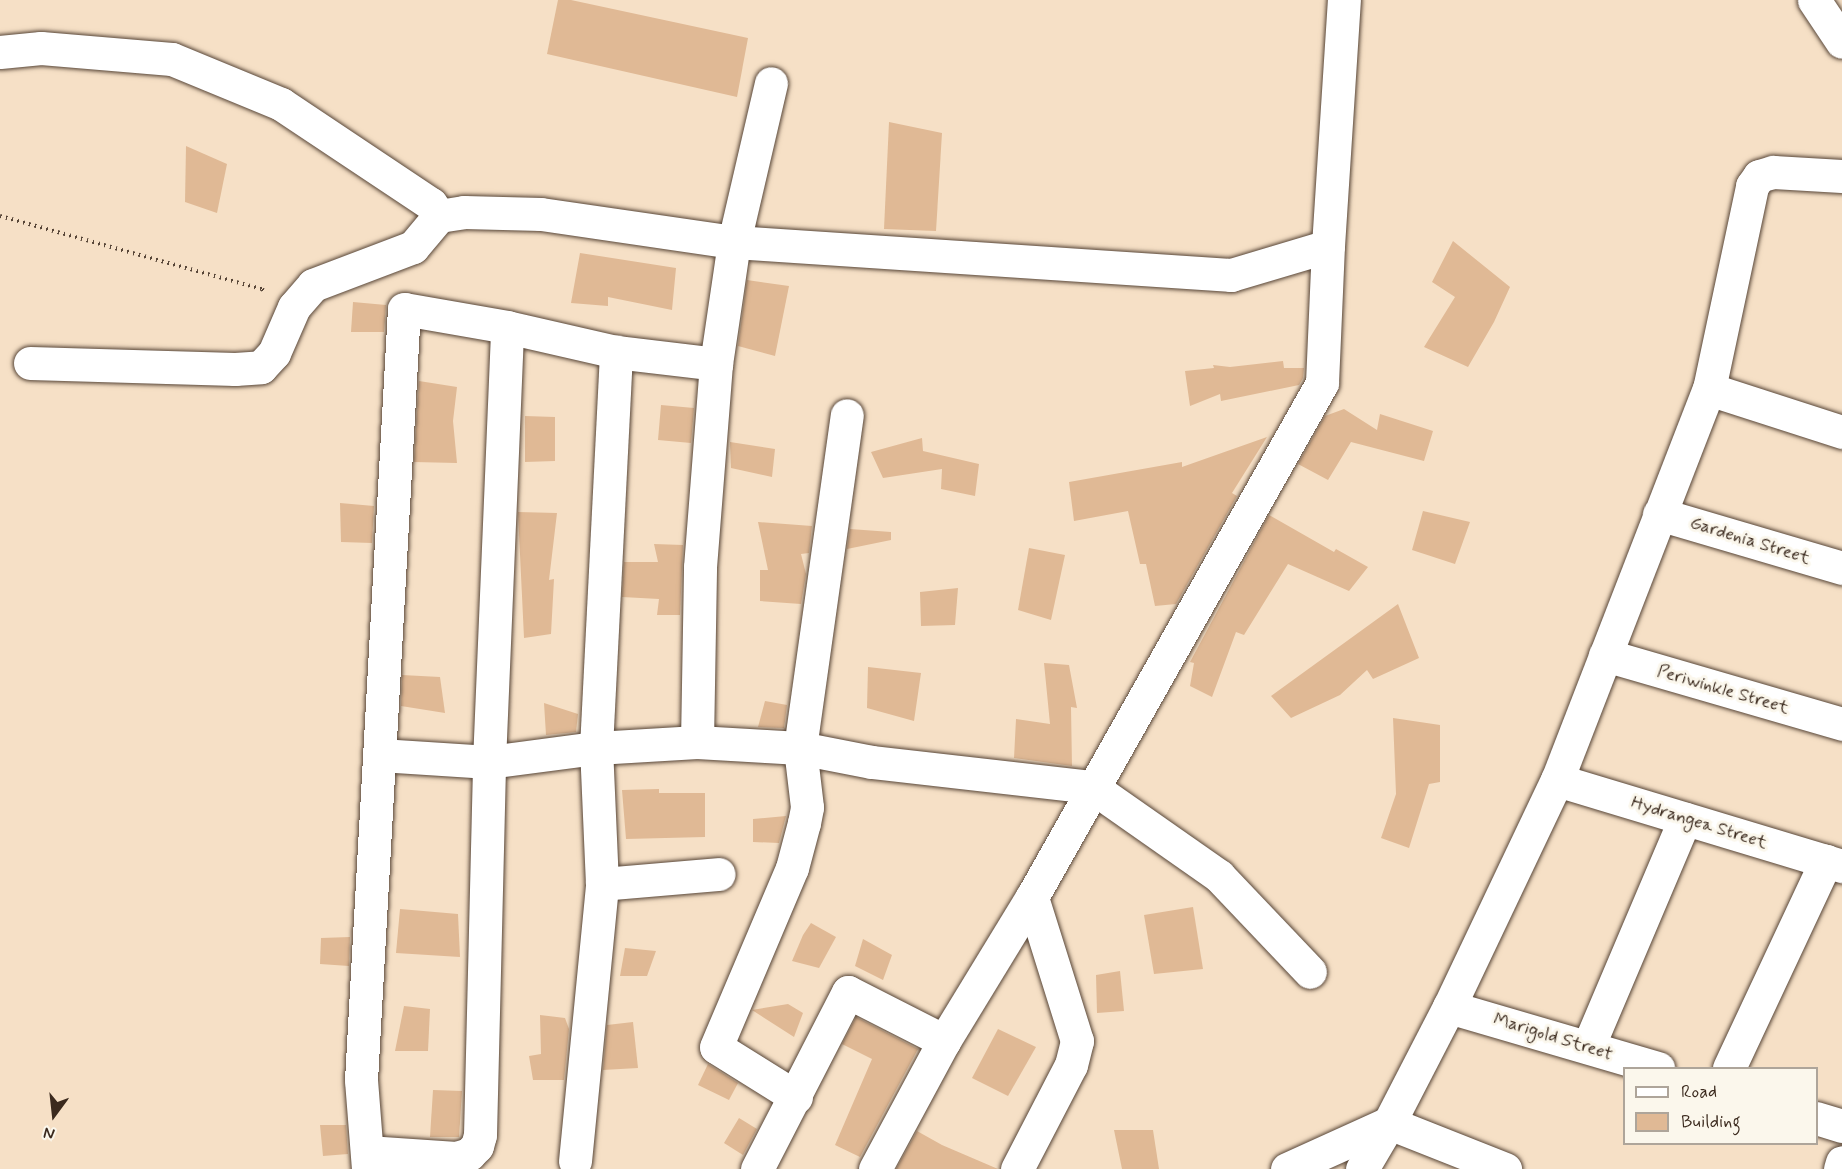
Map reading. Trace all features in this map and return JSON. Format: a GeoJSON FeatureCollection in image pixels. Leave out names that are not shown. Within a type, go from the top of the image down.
{"type":"FeatureCollection","features":[{"type":"Feature","properties":{"kind":"street"},"geometry":{"type":"LineString","coordinates":[[876,1169],[944,1041],[1032,897],[1322,383],[1328,246],[1344,0]]}},
{"type":"Feature","properties":{"kind":"street"},"geometry":{"type":"LineString","coordinates":[[1814,0],[1842,42]]}},
{"type":"Feature","properties":{"kind":"street"},"geometry":{"type":"LineString","coordinates":[[0,51],[41,48],[172,59],[281,104],[431,204],[439,216]]}},
{"type":"Feature","properties":{"kind":"street"},"geometry":{"type":"LineString","coordinates":[[697,742],[700,567],[716,364],[734,242],[771,83]]}},
{"type":"Feature","properties":{"kind":"street"},"geometry":{"type":"LineString","coordinates":[[1362,1169],[1389,1123],[1449,1006],[1557,780],[1709,389],[1752,186],[1759,176],[1773,172],[1842,176]]}},
{"type":"Feature","properties":{"kind":"street"},"geometry":{"type":"LineString","coordinates":[[30,363],[235,369],[261,367],[274,353],[302,295],[313,285],[413,247],[439,216],[464,212],[542,214],[734,242],[1231,275],[1328,246]]}},
{"type":"Feature","properties":{"kind":"street"},"geometry":{"type":"LineString","coordinates":[[507,327],[489,762],[480,1135],[477,1146],[469,1154],[456,1158],[367,1161],[361,1080],[404,309],[507,327],[616,352],[716,364]]}},
{"type":"Feature","properties":{"kind":"street"},"geometry":{"type":"LineString","coordinates":[[575,1161],[602,884],[596,748],[616,352]]}},
{"type":"Feature","properties":{"kind":"street"},"geometry":{"type":"LineString","coordinates":[[1709,389],[1842,432]]}},
{"type":"Feature","properties":{"kind":"street"},"geometry":{"type":"LineString","coordinates":[[796,1097],[716,1047],[792,868],[807,807],[800,748],[847,415]]}},
{"type":"Feature","properties":{"kind":"street","name":"Gardenia Street"},"geometry":{"type":"LineString","coordinates":[[1659,514],[1842,568]]}},
{"type":"Feature","properties":{"kind":"street","name":"Periwinkle Street"},"geometry":{"type":"LineString","coordinates":[[1605,655],[1842,724]]}},
{"type":"Feature","properties":{"kind":"street"},"geometry":{"type":"LineString","coordinates":[[380,755],[489,762],[596,748],[697,742],[800,748],[872,762],[1092,788],[1219,876],[1310,972]]}},
{"type":"Feature","properties":{"kind":"street","name":"Hydrangea Street"},"geometry":{"type":"LineString","coordinates":[[1557,780],[1834,863]]}},
{"type":"Feature","properties":{"kind":"street"},"geometry":{"type":"LineString","coordinates":[[1588,1047],[1685,819]]}},
{"type":"Feature","properties":{"kind":"street"},"geometry":{"type":"LineString","coordinates":[[1730,1067],[1834,863]]}},
{"type":"Feature","properties":{"kind":"street"},"geometry":{"type":"LineString","coordinates":[[602,884],[719,874]]}},
{"type":"Feature","properties":{"kind":"street"},"geometry":{"type":"LineString","coordinates":[[1017,1169],[1071,1065],[1077,1041],[1032,897]]}},
{"type":"Feature","properties":{"kind":"street"},"geometry":{"type":"LineString","coordinates":[[757,1169],[848,992],[944,1041]]}},
{"type":"Feature","properties":{"kind":"street","name":"Marigold Street"},"geometry":{"type":"LineString","coordinates":[[1449,1006],[1655,1067]]}},
{"type":"Feature","properties":{"kind":"street"},"geometry":{"type":"LineString","coordinates":[[1818,1119],[1842,1126]]}},
{"type":"Feature","properties":{"kind":"street"},"geometry":{"type":"LineString","coordinates":[[1287,1169],[1389,1123],[1505,1169]]}},
{"type":"Feature","properties":{"kind":"street"},"geometry":{"type":"LineString","coordinates":[[1840,1169],[1842,1162]]}},
{"type":"Feature","properties":{"kind":"path"},"geometry":{"type":"LineString","coordinates":[[0,216],[262,289],[288,321]]}},
{"type":"Feature","properties":{"kind":"building"},"geometry":{"type":"Polygon","coordinates":[[[558,0],[571,0],[748,38],[737,97],[547,54],[558,0]]]}},
{"type":"Feature","properties":{"kind":"building"},"geometry":{"type":"Polygon","coordinates":[[[889,122],[942,133],[936,231],[884,229],[889,122]]]}},
{"type":"Feature","properties":{"kind":"building"},"geometry":{"type":"Polygon","coordinates":[[[186,146],[227,164],[217,213],[185,202],[186,146]]]}},
{"type":"Feature","properties":{"kind":"building"},"geometry":{"type":"Polygon","coordinates":[[[1453,241],[1510,287],[1494,322],[1468,367],[1424,347],[1455,297],[1432,282],[1453,241]]]}},
{"type":"Feature","properties":{"kind":"building"},"geometry":{"type":"Polygon","coordinates":[[[580,253],[676,268],[672,310],[608,297],[608,306],[571,303],[580,253]]]}},
{"type":"Feature","properties":{"kind":"building"},"geometry":{"type":"Polygon","coordinates":[[[747,280],[789,286],[775,356],[738,346],[747,280]]]}},
{"type":"Feature","properties":{"kind":"building"},"geometry":{"type":"Polygon","coordinates":[[[353,302],[386,305],[384,332],[351,332],[353,302]]]}},
{"type":"Feature","properties":{"kind":"building"},"geometry":{"type":"Polygon","coordinates":[[[1283,361],[1284,368],[1304,368],[1303,378],[1299,385],[1221,401],[1220,394],[1190,406],[1185,371],[1214,368],[1213,365],[1230,367],[1283,361]]]}},
{"type":"Feature","properties":{"kind":"building"},"geometry":{"type":"Polygon","coordinates":[[[419,381],[457,387],[453,421],[457,463],[414,462],[419,381]]]}},
{"type":"Feature","properties":{"kind":"building"},"geometry":{"type":"Polygon","coordinates":[[[661,405],[694,408],[691,443],[658,440],[661,405]]]}},
{"type":"Feature","properties":{"kind":"building"},"geometry":{"type":"Polygon","coordinates":[[[1344,409],[1377,430],[1380,414],[1433,431],[1424,461],[1351,442],[1328,480],[1298,464],[1325,416],[1344,409]]]}},
{"type":"Feature","properties":{"kind":"building"},"geometry":{"type":"Polygon","coordinates":[[[525,416],[555,417],[555,461],[525,462],[525,416]]]}},
{"type":"Feature","properties":{"kind":"building"},"geometry":{"type":"Polygon","coordinates":[[[1267,437],[1232,493],[1237,496],[1176,604],[1155,606],[1146,564],[1140,564],[1128,511],[1074,521],[1069,482],[1182,462],[1182,467],[1267,437]]]}},
{"type":"Feature","properties":{"kind":"building"},"geometry":{"type":"Polygon","coordinates":[[[922,438],[923,451],[979,464],[975,496],[941,489],[942,469],[883,478],[871,452],[922,438]]]}},
{"type":"Feature","properties":{"kind":"building"},"geometry":{"type":"Polygon","coordinates":[[[730,442],[775,449],[772,477],[731,468],[730,442]]]}},
{"type":"Feature","properties":{"kind":"building"},"geometry":{"type":"Polygon","coordinates":[[[340,503],[374,506],[372,543],[341,542],[340,503]]]}},
{"type":"Feature","properties":{"kind":"building"},"geometry":{"type":"Polygon","coordinates":[[[1423,511],[1470,522],[1455,564],[1412,550],[1423,511]]]}},
{"type":"Feature","properties":{"kind":"building"},"geometry":{"type":"Polygon","coordinates":[[[518,512],[557,513],[549,580],[554,579],[551,634],[524,638],[518,512]]]}},
{"type":"Feature","properties":{"kind":"building"},"geometry":{"type":"Polygon","coordinates":[[[1269,515],[1334,552],[1336,549],[1368,567],[1349,591],[1288,564],[1244,635],[1236,632],[1212,697],[1190,686],[1194,663],[1190,662],[1269,515]]]}},
{"type":"Feature","properties":{"kind":"building"},"geometry":{"type":"Polygon","coordinates":[[[758,522],[812,526],[809,553],[801,554],[806,574],[801,604],[760,601],[760,570],[768,570],[758,522]]]}},
{"type":"Feature","properties":{"kind":"building"},"geometry":{"type":"Polygon","coordinates":[[[850,529],[891,532],[891,540],[847,549],[850,529]]]}},
{"type":"Feature","properties":{"kind":"building"},"geometry":{"type":"Polygon","coordinates":[[[654,544],[683,545],[680,615],[657,615],[659,599],[622,597],[624,562],[658,562],[654,544]]]}},
{"type":"Feature","properties":{"kind":"building"},"geometry":{"type":"Polygon","coordinates":[[[1029,548],[1065,555],[1051,620],[1018,610],[1029,548]]]}},
{"type":"Feature","properties":{"kind":"building"},"geometry":{"type":"Polygon","coordinates":[[[958,588],[955,625],[921,626],[920,592],[958,588]]]}},
{"type":"Feature","properties":{"kind":"building"},"geometry":{"type":"Polygon","coordinates":[[[1398,604],[1419,658],[1373,679],[1367,670],[1340,695],[1291,718],[1271,696],[1398,604]]]}},
{"type":"Feature","properties":{"kind":"building"},"geometry":{"type":"Polygon","coordinates":[[[1044,663],[1069,665],[1077,708],[1071,707],[1072,766],[1014,758],[1016,719],[1050,724],[1044,663]]]}},
{"type":"Feature","properties":{"kind":"building"},"geometry":{"type":"Polygon","coordinates":[[[868,667],[921,673],[914,721],[867,708],[868,667]]]}},
{"type":"Feature","properties":{"kind":"building"},"geometry":{"type":"Polygon","coordinates":[[[402,675],[440,677],[445,713],[401,706],[402,675]]]}},
{"type":"Feature","properties":{"kind":"building"},"geometry":{"type":"Polygon","coordinates":[[[765,701],[787,705],[784,728],[758,727],[765,701]]]}},
{"type":"Feature","properties":{"kind":"building"},"geometry":{"type":"Polygon","coordinates":[[[544,703],[578,714],[576,732],[546,735],[544,703]]]}},
{"type":"Feature","properties":{"kind":"building"},"geometry":{"type":"Polygon","coordinates":[[[1393,718],[1440,725],[1440,782],[1429,784],[1409,848],[1381,838],[1396,794],[1393,718]]]}},
{"type":"Feature","properties":{"kind":"building"},"geometry":{"type":"Polygon","coordinates":[[[659,789],[659,793],[705,793],[705,837],[626,839],[622,790],[659,789]]]}},
{"type":"Feature","properties":{"kind":"building"},"geometry":{"type":"Polygon","coordinates":[[[786,816],[779,843],[753,842],[753,819],[786,816]]]}},
{"type":"Feature","properties":{"kind":"building"},"geometry":{"type":"Polygon","coordinates":[[[1193,907],[1203,969],[1154,974],[1144,915],[1193,907]]]}},
{"type":"Feature","properties":{"kind":"building"},"geometry":{"type":"Polygon","coordinates":[[[400,909],[458,914],[460,957],[396,953],[400,909]]]}},
{"type":"Feature","properties":{"kind":"building"},"geometry":{"type":"Polygon","coordinates":[[[811,923],[836,937],[819,968],[792,961],[811,923]]]}},
{"type":"Feature","properties":{"kind":"building"},"geometry":{"type":"Polygon","coordinates":[[[350,937],[349,966],[320,964],[321,938],[350,937]]]}},
{"type":"Feature","properties":{"kind":"building"},"geometry":{"type":"Polygon","coordinates":[[[863,939],[892,955],[883,980],[855,966],[863,939]]]}},
{"type":"Feature","properties":{"kind":"building"},"geometry":{"type":"Polygon","coordinates":[[[625,948],[656,951],[647,976],[620,976],[625,948]]]}},
{"type":"Feature","properties":{"kind":"building"},"geometry":{"type":"Polygon","coordinates":[[[1120,971],[1124,1011],[1097,1013],[1096,975],[1120,971]]]}},
{"type":"Feature","properties":{"kind":"building"},"geometry":{"type":"Polygon","coordinates":[[[788,1004],[803,1013],[794,1037],[752,1010],[788,1004]]]}},
{"type":"Feature","properties":{"kind":"building"},"geometry":{"type":"Polygon","coordinates":[[[404,1006],[430,1009],[428,1051],[395,1051],[404,1006]]]}},
{"type":"Feature","properties":{"kind":"building"},"geometry":{"type":"Polygon","coordinates":[[[540,1015],[565,1018],[569,1029],[564,1080],[533,1080],[529,1056],[541,1054],[540,1015]]]}},
{"type":"Feature","properties":{"kind":"building"},"geometry":{"type":"Polygon","coordinates":[[[856,1017],[918,1049],[860,1157],[835,1145],[872,1059],[842,1044],[856,1017]]]}},
{"type":"Feature","properties":{"kind":"building"},"geometry":{"type":"Polygon","coordinates":[[[633,1022],[638,1068],[603,1070],[607,1025],[633,1022]]]}},
{"type":"Feature","properties":{"kind":"building"},"geometry":{"type":"Polygon","coordinates":[[[998,1029],[1036,1047],[1008,1096],[972,1078],[998,1029]]]}},
{"type":"Feature","properties":{"kind":"building"},"geometry":{"type":"Polygon","coordinates":[[[708,1064],[738,1083],[729,1100],[698,1085],[708,1064]]]}},
{"type":"Feature","properties":{"kind":"building"},"geometry":{"type":"Polygon","coordinates":[[[433,1090],[462,1091],[459,1137],[430,1137],[433,1090]]]}},
{"type":"Feature","properties":{"kind":"building"},"geometry":{"type":"Polygon","coordinates":[[[739,1118],[757,1129],[743,1155],[724,1143],[739,1118]]]}},
{"type":"Feature","properties":{"kind":"building"},"geometry":{"type":"Polygon","coordinates":[[[320,1125],[346,1125],[348,1154],[323,1156],[320,1125]]]}},
{"type":"Feature","properties":{"kind":"building"},"geometry":{"type":"Polygon","coordinates":[[[1114,1130],[1153,1130],[1159,1169],[1122,1169],[1114,1130]]]}},
{"type":"Feature","properties":{"kind":"building"},"geometry":{"type":"Polygon","coordinates":[[[917,1131],[942,1145],[998,1169],[896,1169],[917,1131]]]}}]}
